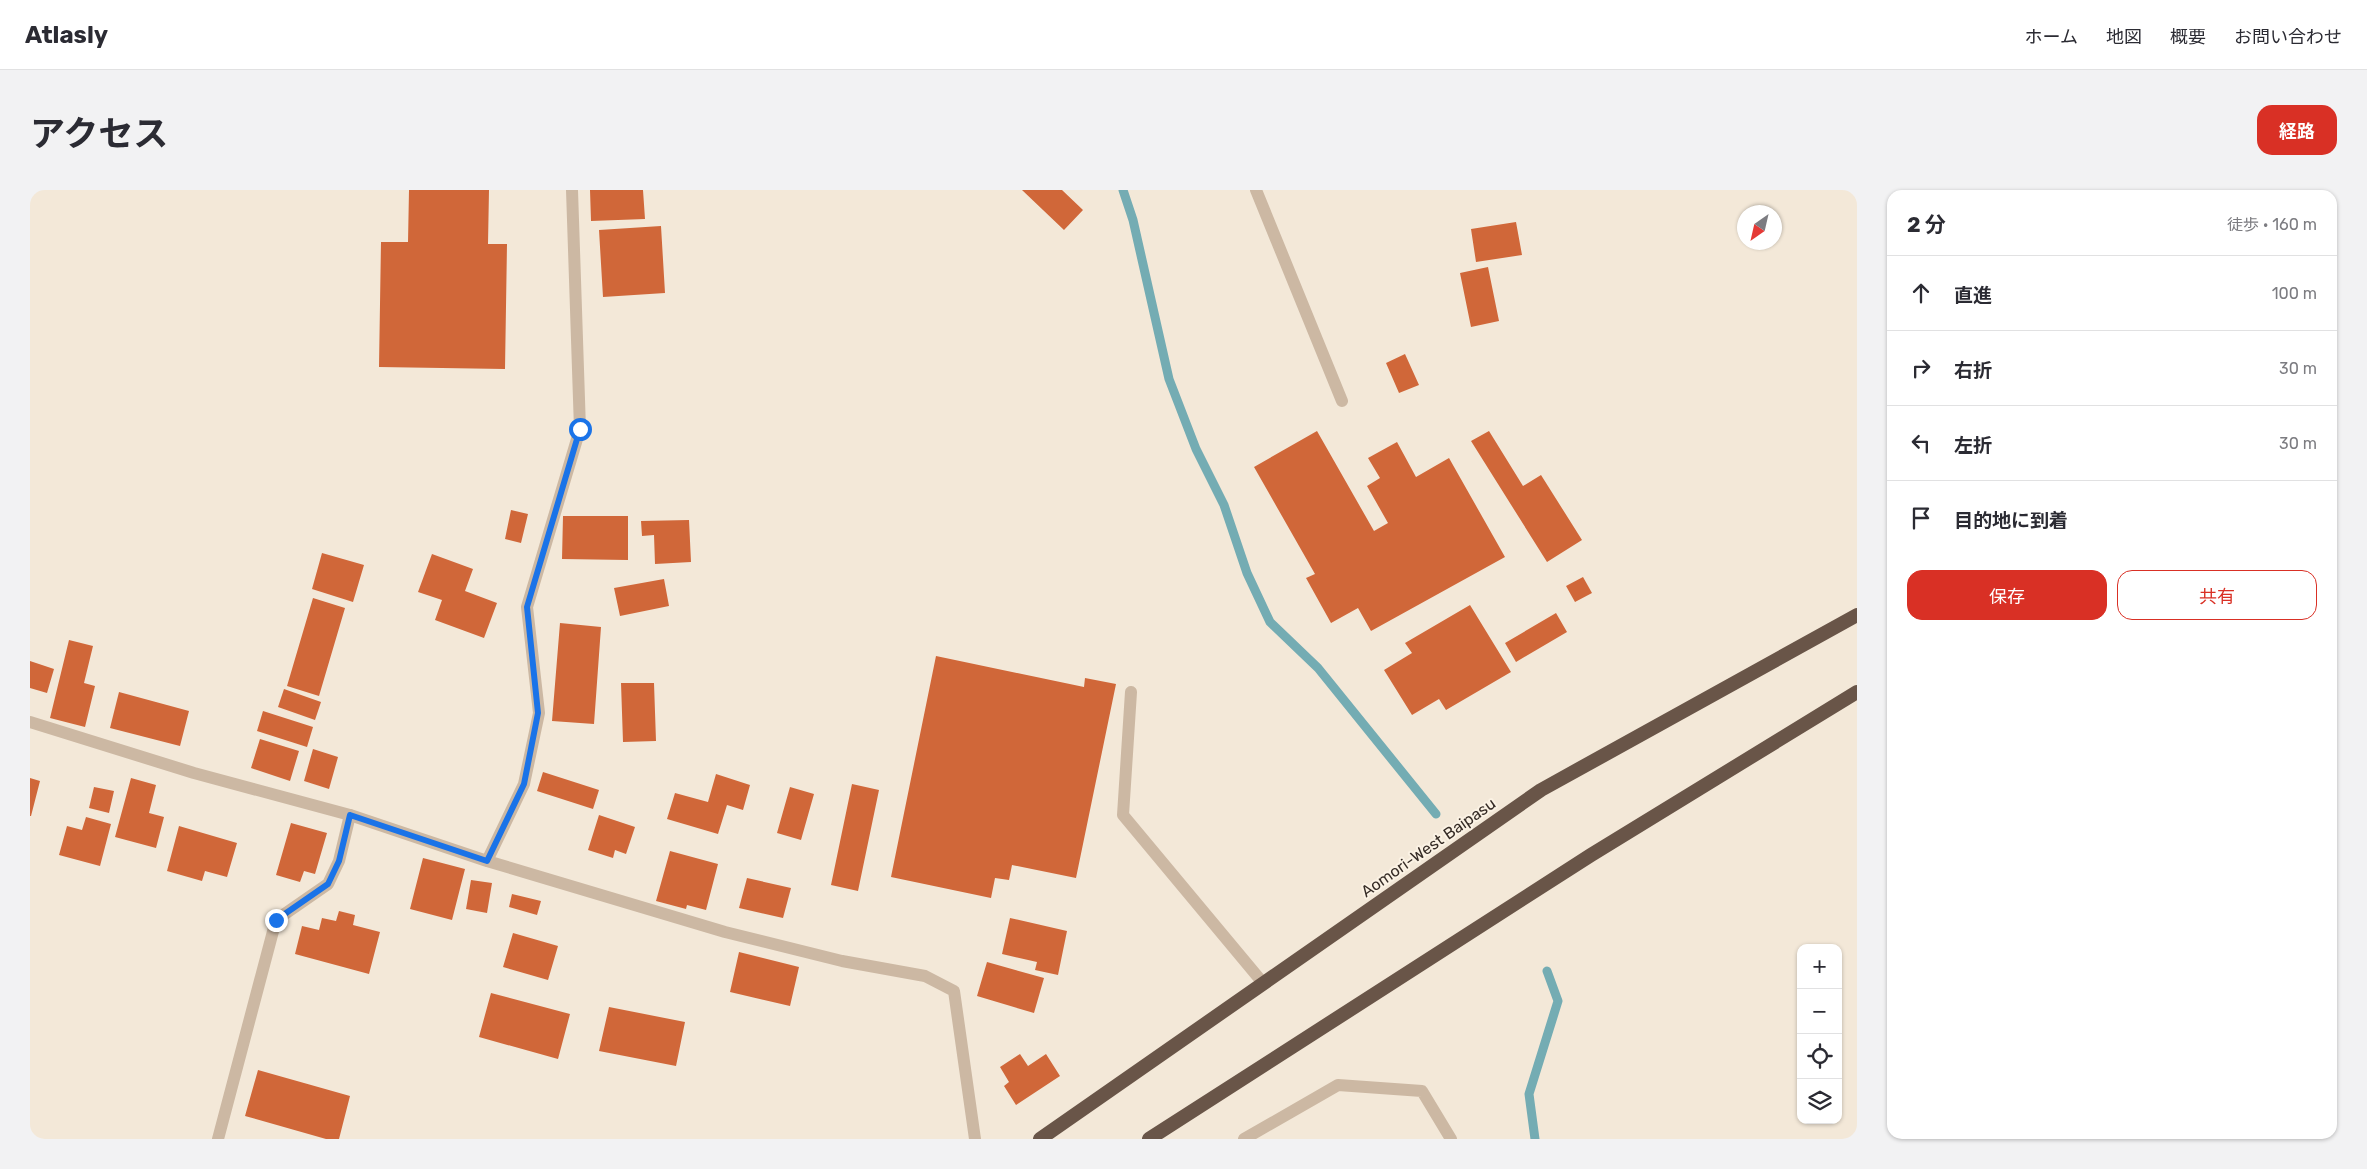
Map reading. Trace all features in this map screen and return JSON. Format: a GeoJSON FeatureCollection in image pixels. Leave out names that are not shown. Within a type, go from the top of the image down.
{"type":"FeatureCollection","features":[{"type":"Feature","properties":{"kind":"highway","name":"Aomori-West Baipasu"},"geometry":{"type":"LineString","coordinates":[[1040,1139],[1541,790],[1857,615]]}},
{"type":"Feature","properties":{"kind":"highway"},"geometry":{"type":"LineString","coordinates":[[1149,1139],[1591,855],[1857,692]]}},
{"type":"Feature","properties":{"kind":"street"},"geometry":{"type":"LineString","coordinates":[[487,861],[524,784],[538,713],[527,607],[580,429],[572,190]]}},
{"type":"Feature","properties":{"kind":"street"},"geometry":{"type":"LineString","coordinates":[[1256,190],[1342,401]]}},
{"type":"Feature","properties":{"kind":"street"},"geometry":{"type":"LineString","coordinates":[[1131,692],[1123,815],[1263,983]]}},
{"type":"Feature","properties":{"kind":"street"},"geometry":{"type":"LineString","coordinates":[[30,722],[194,773],[350,815],[487,861],[725,932],[842,961],[924,976],[954,991],[975,1139]]}},
{"type":"Feature","properties":{"kind":"street"},"geometry":{"type":"LineString","coordinates":[[218,1139],[276,920],[328,884],[339,861],[350,815]]}},
{"type":"Feature","properties":{"kind":"street"},"geometry":{"type":"LineString","coordinates":[[1244,1139],[1338,1085],[1422,1091],[1451,1139]]}},
{"type":"Feature","properties":{"kind":"building"},"geometry":{"type":"Polygon","coordinates":[[[409,190],[489,190],[488,244],[507,244],[505,369],[379,367],[381,242],[408,242],[409,190]]]}},
{"type":"Feature","properties":{"kind":"building"},"geometry":{"type":"Polygon","coordinates":[[[590,190],[643,190],[645,219],[591,221],[590,190]]]}},
{"type":"Feature","properties":{"kind":"building"},"geometry":{"type":"Polygon","coordinates":[[[1022,190],[1062,190],[1083,210],[1064,230],[1022,190]]]}},
{"type":"Feature","properties":{"kind":"building"},"geometry":{"type":"Polygon","coordinates":[[[1516,222],[1522,255],[1476,262],[1471,229],[1516,222]]]}},
{"type":"Feature","properties":{"kind":"building"},"geometry":{"type":"Polygon","coordinates":[[[661,226],[665,293],[603,297],[599,230],[661,226]]]}},
{"type":"Feature","properties":{"kind":"building"},"geometry":{"type":"Polygon","coordinates":[[[1488,267],[1499,321],[1471,327],[1460,273],[1488,267]]]}},
{"type":"Feature","properties":{"kind":"building"},"geometry":{"type":"Polygon","coordinates":[[[1405,354],[1419,385],[1399,393],[1386,363],[1405,354]]]}},
{"type":"Feature","properties":{"kind":"building"},"geometry":{"type":"Polygon","coordinates":[[[1317,431],[1374,531],[1388,523],[1367,486],[1380,478],[1368,458],[1397,442],[1416,477],[1449,458],[1505,557],[1371,631],[1358,608],[1331,623],[1306,578],[1315,574],[1254,467],[1317,431]]]}},
{"type":"Feature","properties":{"kind":"building"},"geometry":{"type":"Polygon","coordinates":[[[1489,431],[1523,486],[1541,475],[1582,540],[1547,562],[1471,441],[1489,431]]]}},
{"type":"Feature","properties":{"kind":"building"},"geometry":{"type":"Polygon","coordinates":[[[511,510],[528,514],[521,543],[505,539],[511,510]]]}},
{"type":"Feature","properties":{"kind":"building"},"geometry":{"type":"Polygon","coordinates":[[[563,516],[628,516],[628,560],[562,559],[563,516]]]}},
{"type":"Feature","properties":{"kind":"building"},"geometry":{"type":"Polygon","coordinates":[[[689,520],[691,562],[655,564],[654,535],[642,536],[641,521],[689,520]]]}},
{"type":"Feature","properties":{"kind":"building"},"geometry":{"type":"Polygon","coordinates":[[[322,553],[364,565],[353,602],[312,589],[322,553]]]}},
{"type":"Feature","properties":{"kind":"building"},"geometry":{"type":"Polygon","coordinates":[[[432,554],[473,569],[465,591],[497,603],[484,638],[435,620],[442,600],[418,592],[432,554]]]}},
{"type":"Feature","properties":{"kind":"building"},"geometry":{"type":"Polygon","coordinates":[[[1583,577],[1592,593],[1575,602],[1566,586],[1583,577]]]}},
{"type":"Feature","properties":{"kind":"building"},"geometry":{"type":"Polygon","coordinates":[[[664,579],[669,606],[620,616],[614,588],[664,579]]]}},
{"type":"Feature","properties":{"kind":"building"},"geometry":{"type":"Polygon","coordinates":[[[313,598],[345,608],[319,696],[287,686],[313,598]]]}},
{"type":"Feature","properties":{"kind":"building"},"geometry":{"type":"Polygon","coordinates":[[[1470,605],[1511,672],[1446,710],[1439,699],[1412,715],[1384,670],[1412,653],[1405,643],[1470,605]]]}},
{"type":"Feature","properties":{"kind":"building"},"geometry":{"type":"Polygon","coordinates":[[[1556,613],[1567,632],[1516,662],[1505,643],[1556,613]]]}},
{"type":"Feature","properties":{"kind":"building"},"geometry":{"type":"Polygon","coordinates":[[[560,623],[601,627],[594,724],[552,721],[560,623]]]}},
{"type":"Feature","properties":{"kind":"building"},"geometry":{"type":"Polygon","coordinates":[[[69,640],[93,646],[84,683],[95,686],[85,727],[50,718],[69,640]]]}},
{"type":"Feature","properties":{"kind":"building"},"geometry":{"type":"Polygon","coordinates":[[[936,656],[1084,687],[1085,678],[1116,684],[1076,878],[1012,865],[1009,880],[995,878],[991,898],[891,877],[936,656]]]}},
{"type":"Feature","properties":{"kind":"building"},"geometry":{"type":"Polygon","coordinates":[[[30,661],[54,669],[47,693],[30,688],[30,661]]]}},
{"type":"Feature","properties":{"kind":"building"},"geometry":{"type":"Polygon","coordinates":[[[621,683],[654,683],[656,741],[623,742],[621,683]]]}},
{"type":"Feature","properties":{"kind":"building"},"geometry":{"type":"Polygon","coordinates":[[[284,689],[321,702],[315,720],[278,707],[284,689]]]}},
{"type":"Feature","properties":{"kind":"building"},"geometry":{"type":"Polygon","coordinates":[[[119,692],[189,711],[180,746],[110,728],[119,692]]]}},
{"type":"Feature","properties":{"kind":"building"},"geometry":{"type":"Polygon","coordinates":[[[263,711],[313,727],[307,747],[257,731],[263,711]]]}},
{"type":"Feature","properties":{"kind":"building"},"geometry":{"type":"Polygon","coordinates":[[[260,739],[299,751],[290,781],[251,768],[260,739]]]}},
{"type":"Feature","properties":{"kind":"building"},"geometry":{"type":"Polygon","coordinates":[[[313,749],[338,757],[329,789],[304,781],[313,749]]]}},
{"type":"Feature","properties":{"kind":"building"},"geometry":{"type":"Polygon","coordinates":[[[543,772],[599,790],[593,809],[537,791],[543,772]]]}},
{"type":"Feature","properties":{"kind":"building"},"geometry":{"type":"Polygon","coordinates":[[[716,774],[750,785],[743,810],[727,805],[718,834],[667,819],[675,793],[708,802],[716,774]]]}},
{"type":"Feature","properties":{"kind":"building"},"geometry":{"type":"Polygon","coordinates":[[[30,778],[40,781],[31,816],[30,816],[30,778]]]}},
{"type":"Feature","properties":{"kind":"building"},"geometry":{"type":"Polygon","coordinates":[[[131,778],[156,785],[149,813],[164,817],[156,848],[115,837],[131,778]]]}},
{"type":"Feature","properties":{"kind":"building"},"geometry":{"type":"Polygon","coordinates":[[[852,784],[879,790],[858,891],[831,885],[852,784]]]}},
{"type":"Feature","properties":{"kind":"building"},"geometry":{"type":"Polygon","coordinates":[[[94,787],[114,791],[109,813],[89,808],[94,787]]]}},
{"type":"Feature","properties":{"kind":"building"},"geometry":{"type":"Polygon","coordinates":[[[790,787],[814,794],[801,840],[777,833],[790,787]]]}},
{"type":"Feature","properties":{"kind":"building"},"geometry":{"type":"Polygon","coordinates":[[[599,815],[635,827],[626,854],[615,850],[613,858],[588,850],[599,815]]]}},
{"type":"Feature","properties":{"kind":"building"},"geometry":{"type":"Polygon","coordinates":[[[86,817],[111,824],[100,866],[59,855],[67,826],[82,830],[86,817]]]}},
{"type":"Feature","properties":{"kind":"building"},"geometry":{"type":"Polygon","coordinates":[[[291,823],[327,833],[315,874],[304,871],[300,882],[276,875],[291,823]]]}},
{"type":"Feature","properties":{"kind":"building"},"geometry":{"type":"Polygon","coordinates":[[[179,826],[237,843],[227,877],[205,871],[202,881],[167,871],[179,826]]]}},
{"type":"Feature","properties":{"kind":"building"},"geometry":{"type":"Polygon","coordinates":[[[670,851],[718,864],[706,910],[687,905],[686,909],[656,901],[670,851]]]}},
{"type":"Feature","properties":{"kind":"building"},"geometry":{"type":"Polygon","coordinates":[[[423,858],[465,869],[452,920],[410,909],[423,858]]]}},
{"type":"Feature","properties":{"kind":"building"},"geometry":{"type":"Polygon","coordinates":[[[747,878],[791,888],[783,918],[739,908],[747,878]]]}},
{"type":"Feature","properties":{"kind":"building"},"geometry":{"type":"Polygon","coordinates":[[[471,880],[492,883],[487,913],[466,909],[471,880]]]}},
{"type":"Feature","properties":{"kind":"building"},"geometry":{"type":"Polygon","coordinates":[[[512,894],[541,901],[537,915],[509,907],[512,894]]]}},
{"type":"Feature","properties":{"kind":"building"},"geometry":{"type":"Polygon","coordinates":[[[339,911],[355,915],[353,925],[380,932],[369,974],[295,954],[302,926],[319,930],[322,918],[336,921],[339,911]]]}},
{"type":"Feature","properties":{"kind":"building"},"geometry":{"type":"Polygon","coordinates":[[[1010,918],[1067,931],[1058,975],[1035,970],[1037,962],[1002,954],[1010,918]]]}},
{"type":"Feature","properties":{"kind":"building"},"geometry":{"type":"Polygon","coordinates":[[[513,933],[558,946],[548,980],[503,967],[513,933]]]}},
{"type":"Feature","properties":{"kind":"building"},"geometry":{"type":"Polygon","coordinates":[[[739,952],[799,967],[790,1006],[730,992],[739,952]]]}},
{"type":"Feature","properties":{"kind":"building"},"geometry":{"type":"Polygon","coordinates":[[[987,962],[1044,978],[1034,1013],[977,996],[987,962]]]}},
{"type":"Feature","properties":{"kind":"building"},"geometry":{"type":"Polygon","coordinates":[[[491,993],[570,1014],[558,1059],[479,1037],[491,993]]]}},
{"type":"Feature","properties":{"kind":"building"},"geometry":{"type":"Polygon","coordinates":[[[609,1007],[685,1022],[676,1066],[599,1051],[609,1007]]]}},
{"type":"Feature","properties":{"kind":"building"},"geometry":{"type":"Polygon","coordinates":[[[1020,1054],[1028,1066],[1046,1054],[1060,1076],[1016,1105],[1004,1086],[1009,1082],[1000,1067],[1020,1054]]]}},
{"type":"Feature","properties":{"kind":"building"},"geometry":{"type":"Polygon","coordinates":[[[258,1070],[350,1096],[339,1139],[326,1139],[245,1116],[258,1070]]]}},
{"type":"Feature","properties":{"kind":"waterway"},"geometry":{"type":"LineString","coordinates":[[1123,190],[1133,220],[1169,379],[1196,449],[1224,505],[1247,573],[1270,622],[1318,668],[1436,814]]}},
{"type":"Feature","properties":{"kind":"waterway"},"geometry":{"type":"LineString","coordinates":[[1535,1139],[1529,1094],[1558,1001],[1547,971]]}},
{"type":"Feature","properties":{"kind":"route"},"geometry":{"type":"LineString","coordinates":[[276,920],[328,884],[339,861],[350,815],[487,861],[524,784],[538,713],[527,607],[543,548],[580,429]]}}]}
